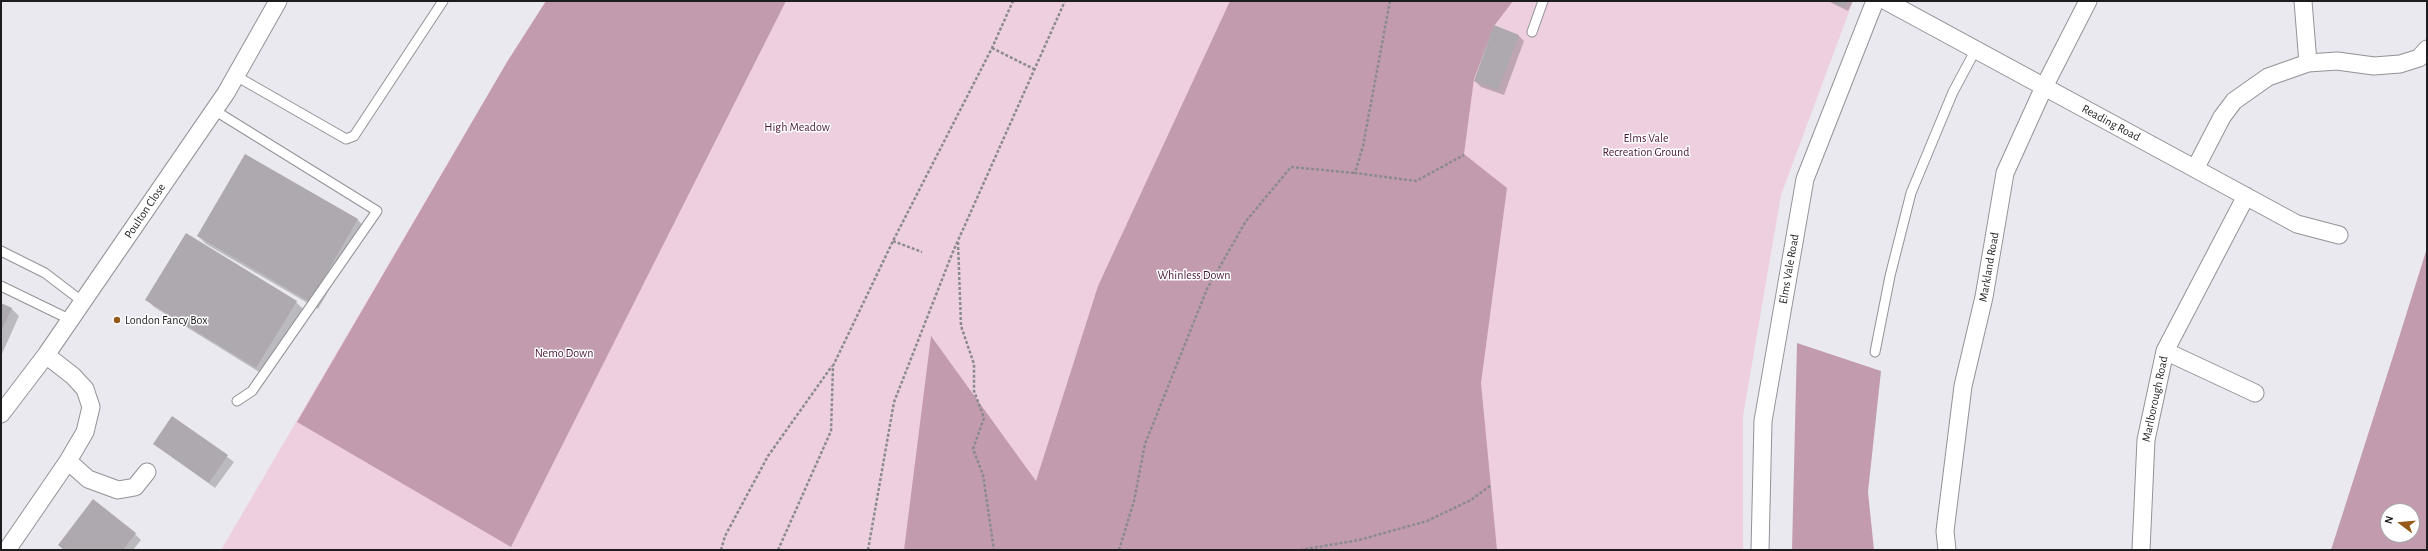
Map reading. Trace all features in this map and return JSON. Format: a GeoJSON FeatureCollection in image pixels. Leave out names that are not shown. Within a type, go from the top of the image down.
{"type":"FeatureCollection","features":[{"type":"Feature","properties":{"kind":"street","name":"Poulton Close"},"geometry":{"type":"LineString","coordinates":[[1,414],[71,320],[214,110],[236,76],[278,1]]}},
{"type":"Feature","properties":{"kind":"street","name":"Elms Vale Road"},"geometry":{"type":"LineString","coordinates":[[1760,550],[1763,421],[1805,179],[1875,1]]}},
{"type":"Feature","properties":{"kind":"street","name":"Reading Road"},"geometry":{"type":"LineString","coordinates":[[1886,1],[1975,51],[2196,167],[2297,224],[2339,235]]}},
{"type":"Feature","properties":{"kind":"street","name":"Markland Road"},"geometry":{"type":"LineString","coordinates":[[1947,550],[1946,531],[1964,386],[1984,297],[2006,173],[2044,87],[2088,1]]}},
{"type":"Feature","properties":{"kind":"street"},"geometry":{"type":"LineString","coordinates":[[2304,1],[2308,63]]}},
{"type":"Feature","properties":{"kind":"street"},"geometry":{"type":"LineString","coordinates":[[2196,167],[2222,117],[2234,101],[2268,77],[2308,63],[2337,61],[2374,66],[2400,64],[2419,58],[2427,49]]}},
{"type":"Feature","properties":{"kind":"street","name":"Marlborough Road"},"geometry":{"type":"LineString","coordinates":[[2141,550],[2146,440],[2165,351],[2246,196]]}},
{"type":"Feature","properties":{"kind":"street"},"geometry":{"type":"LineString","coordinates":[[2165,351],[2255,393]]}},
{"type":"Feature","properties":{"kind":"street"},"geometry":{"type":"LineString","coordinates":[[7,550],[68,461],[85,432],[91,407],[85,389],[73,376],[46,355]]}},
{"type":"Feature","properties":{"kind":"street"},"geometry":{"type":"LineString","coordinates":[[68,461],[88,479],[118,490],[135,487],[147,472]]}},
{"type":"Feature","properties":{"kind":"lane"},"geometry":{"type":"LineString","coordinates":[[236,76],[346,139],[354,136],[443,1]]}},
{"type":"Feature","properties":{"kind":"lane"},"geometry":{"type":"LineString","coordinates":[[1532,32],[1543,1]]}},
{"type":"Feature","properties":{"kind":"lane"},"geometry":{"type":"LineString","coordinates":[[1874,352],[1890,276],[1911,193],[1953,92],[1975,51]]}},
{"type":"Feature","properties":{"kind":"lane"},"geometry":{"type":"LineString","coordinates":[[214,110],[376,211],[252,391],[237,402]]}},
{"type":"Feature","properties":{"kind":"lane"},"geometry":{"type":"LineString","coordinates":[[1,251],[45,273],[83,302]]}},
{"type":"Feature","properties":{"kind":"lane"},"geometry":{"type":"LineString","coordinates":[[1,286],[71,320]]}},
{"type":"Feature","properties":{"kind":"path"},"geometry":{"type":"LineString","coordinates":[[721,550],[725,536],[768,456],[833,366],[893,241],[992,48],[1013,1]]}},
{"type":"Feature","properties":{"kind":"path"},"geometry":{"type":"LineString","coordinates":[[868,550],[894,402],[958,241],[1065,1]]}},
{"type":"Feature","properties":{"kind":"path"},"geometry":{"type":"LineString","coordinates":[[1355,173],[1363,146],[1390,1]]}},
{"type":"Feature","properties":{"kind":"path"},"geometry":{"type":"LineString","coordinates":[[992,48],[1034,69]]}},
{"type":"Feature","properties":{"kind":"path"},"geometry":{"type":"LineString","coordinates":[[1118,550],[1134,501],[1145,444],[1207,289],[1246,221],[1292,167],[1416,181],[1464,155]]}},
{"type":"Feature","properties":{"kind":"path"},"geometry":{"type":"LineString","coordinates":[[893,241],[922,252]]}},
{"type":"Feature","properties":{"kind":"path"},"geometry":{"type":"LineString","coordinates":[[958,241],[961,326],[974,364],[974,391],[984,418],[973,449],[983,476],[994,550]]}},
{"type":"Feature","properties":{"kind":"path"},"geometry":{"type":"LineString","coordinates":[[778,550],[831,432],[833,366]]}},
{"type":"Feature","properties":{"kind":"path"},"geometry":{"type":"LineString","coordinates":[[1300,550],[1359,540],[1427,521],[1471,500],[1491,485]]}},
{"type":"Feature","properties":{"kind":"green space"},"geometry":{"type":"Polygon","coordinates":[[[546,1],[1853,1],[1781,195],[1743,416],[1743,550],[221,550],[507,62],[546,1]]]}},
{"type":"Feature","properties":{"kind":"green space","name":"Nemo Down"},"geometry":{"type":"Polygon","coordinates":[[[546,1],[786,1],[511,547],[297,422],[507,62],[546,1]]]}},
{"type":"Feature","properties":{"kind":"green space","name":"Whinless Down"},"geometry":{"type":"Polygon","coordinates":[[[1230,1],[1513,1],[1494,26],[1474,79],[1464,154],[1507,188],[1481,383],[1497,550],[904,550],[931,336],[1036,481],[1098,286],[1230,1]]]}},
{"type":"Feature","properties":{"kind":"green space"},"geometry":{"type":"Polygon","coordinates":[[[2427,248],[2427,550],[2331,550],[2396,347],[2427,248]]]}},
{"type":"Feature","properties":{"kind":"green space"},"geometry":{"type":"Polygon","coordinates":[[[1797,343],[1881,371],[1868,492],[1874,550],[1792,550],[1797,343]]]}},
{"type":"Feature","properties":{"kind":"building"},"geometry":{"type":"Polygon","coordinates":[[[1830,1],[1848,1],[1844,8],[1830,1]]]}},
{"type":"Feature","properties":{"kind":"building"},"geometry":{"type":"Polygon","coordinates":[[[1494,25],[1519,35],[1498,90],[1474,81],[1494,25]]]}},
{"type":"Feature","properties":{"kind":"building"},"geometry":{"type":"Polygon","coordinates":[[[245,154],[358,219],[310,302],[197,236],[245,154]]]}},
{"type":"Feature","properties":{"kind":"building"},"geometry":{"type":"Polygon","coordinates":[[[186,233],[297,301],[256,368],[145,300],[186,233]]]}},
{"type":"Feature","properties":{"kind":"building"},"geometry":{"type":"Polygon","coordinates":[[[1,303],[12,308],[1,332],[1,303]]]}},
{"type":"Feature","properties":{"kind":"building"},"geometry":{"type":"Polygon","coordinates":[[[172,416],[228,455],[209,483],[153,444],[172,416]]]}},
{"type":"Feature","properties":{"kind":"building"},"geometry":{"type":"Polygon","coordinates":[[[93,499],[136,533],[123,550],[64,550],[58,545],[93,499]]]}},
{"type":"Feature","properties":{"kind":"place","name":"London Fancy Box"},"geometry":{"type":"Point","coordinates":[117,320]}},
{"type":"Feature","properties":{"kind":"park label","name":"High Meadow"},"geometry":{"type":"Point","coordinates":[797,127]}},
{"type":"Feature","properties":{"kind":"park label","name":"Elms Vale Recreation Ground"},"geometry":{"type":"Point","coordinates":[1646,145]}}]}
